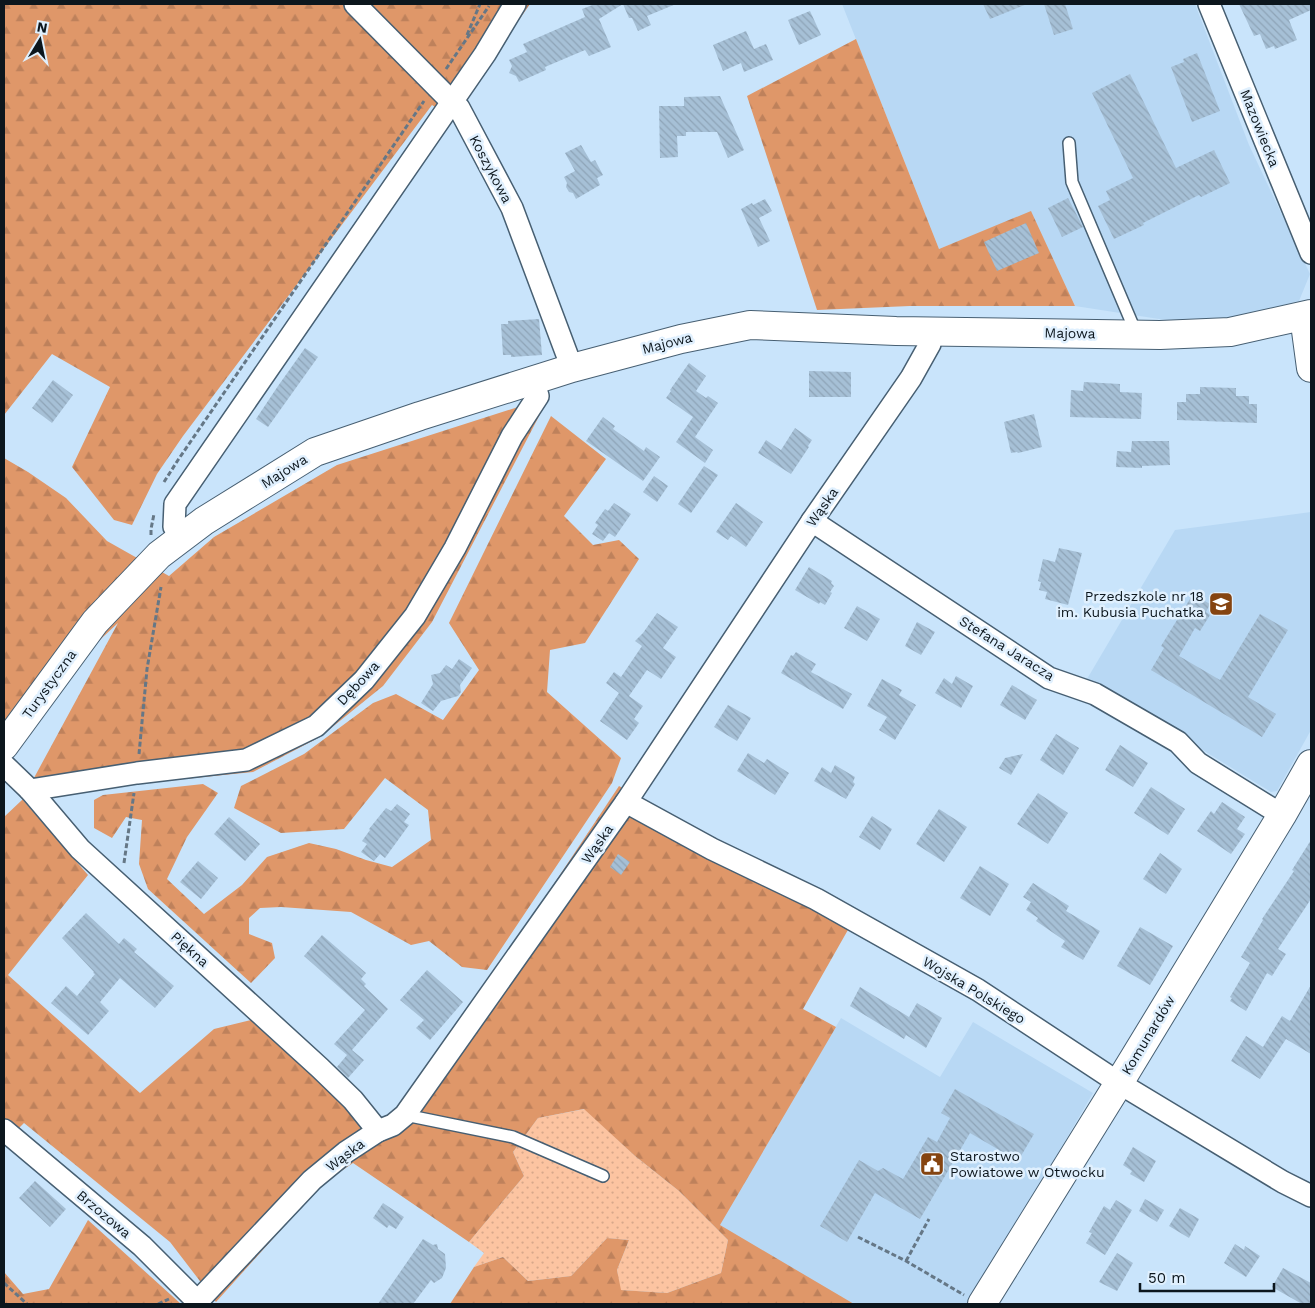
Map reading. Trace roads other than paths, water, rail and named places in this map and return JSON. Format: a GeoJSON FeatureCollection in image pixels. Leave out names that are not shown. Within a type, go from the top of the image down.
{"type":"FeatureCollection","features":[{"type":"Feature","properties":{"kind":"street","name":"Koszykowa"},"geometry":{"type":"LineString","coordinates":[[355,4],[459,108],[512,208],[572,368]]}},
{"type":"Feature","properties":{"kind":"street"},"geometry":{"type":"LineString","coordinates":[[183,538],[174,527],[175,504],[485,54],[515,4]]}},
{"type":"Feature","properties":{"kind":"street","name":"Mazowiecka"},"geometry":{"type":"LineString","coordinates":[[1209,4],[1311,253]]}},
{"type":"Feature","properties":{"kind":"street"},"geometry":{"type":"LineString","coordinates":[[1308,315],[1311,368]]}},
{"type":"Feature","properties":{"kind":"street","name":"Majowa"},"geometry":{"type":"LineString","coordinates":[[95,622],[159,555],[204,521],[315,452],[533,380],[680,339],[750,325],[932,331],[1137,334],[1230,332],[1308,315]]}},
{"type":"Feature","properties":{"kind":"street","name":"Wąska"},"geometry":{"type":"LineString","coordinates":[[199,1303],[312,1180],[346,1152],[378,1131],[393,1125],[405,1115],[626,802],[812,521],[911,378],[930,344],[932,331]]}},
{"type":"Feature","properties":{"kind":"street","name":"Dębowa"},"geometry":{"type":"LineString","coordinates":[[30,790],[137,773],[246,760],[316,726],[364,680],[415,616],[455,548],[512,436],[538,396],[533,380]]}},
{"type":"Feature","properties":{"kind":"street","name":"Stefana Jaracza"},"geometry":{"type":"LineString","coordinates":[[812,521],[1049,678],[1095,694],[1178,742],[1198,763],[1282,815]]}},
{"type":"Feature","properties":{"kind":"street","name":"Turystyczna"},"geometry":{"type":"LineString","coordinates":[[4,746],[95,622]]}},
{"type":"Feature","properties":{"kind":"street","name":"Komunardów"},"geometry":{"type":"LineString","coordinates":[[977,1302],[1120,1083],[1311,764]]}},
{"type":"Feature","properties":{"kind":"street","name":"Piękna"},"geometry":{"type":"LineString","coordinates":[[4,765],[30,790],[80,849],[320,1068],[353,1100],[378,1131]]}},
{"type":"Feature","properties":{"kind":"street","name":"Wojska Polskiego"},"geometry":{"type":"LineString","coordinates":[[626,802],[712,849],[816,899],[978,990],[1120,1083],[1283,1182],[1311,1196]]}},
{"type":"Feature","properties":{"kind":"street","name":"Brzozowa"},"geometry":{"type":"LineString","coordinates":[[4,1130],[142,1246],[199,1303]]}},
{"type":"Feature","properties":{"kind":"lane"},"geometry":{"type":"LineString","coordinates":[[1069,142],[1072,182],[1137,334]]}},
{"type":"Feature","properties":{"kind":"lane"},"geometry":{"type":"LineString","coordinates":[[405,1115],[513,1137],[603,1176]]}},
{"type":"Feature","properties":{"kind":"place","name":"Przedszkole nr 18 im. Kubusia Puchatka"},"geometry":{"type":"Point","coordinates":[1221,604]}},
{"type":"Feature","properties":{"kind":"place","name":"Starostwo Powiatowe w Otwocku"},"geometry":{"type":"Point","coordinates":[932,1164]}}]}
